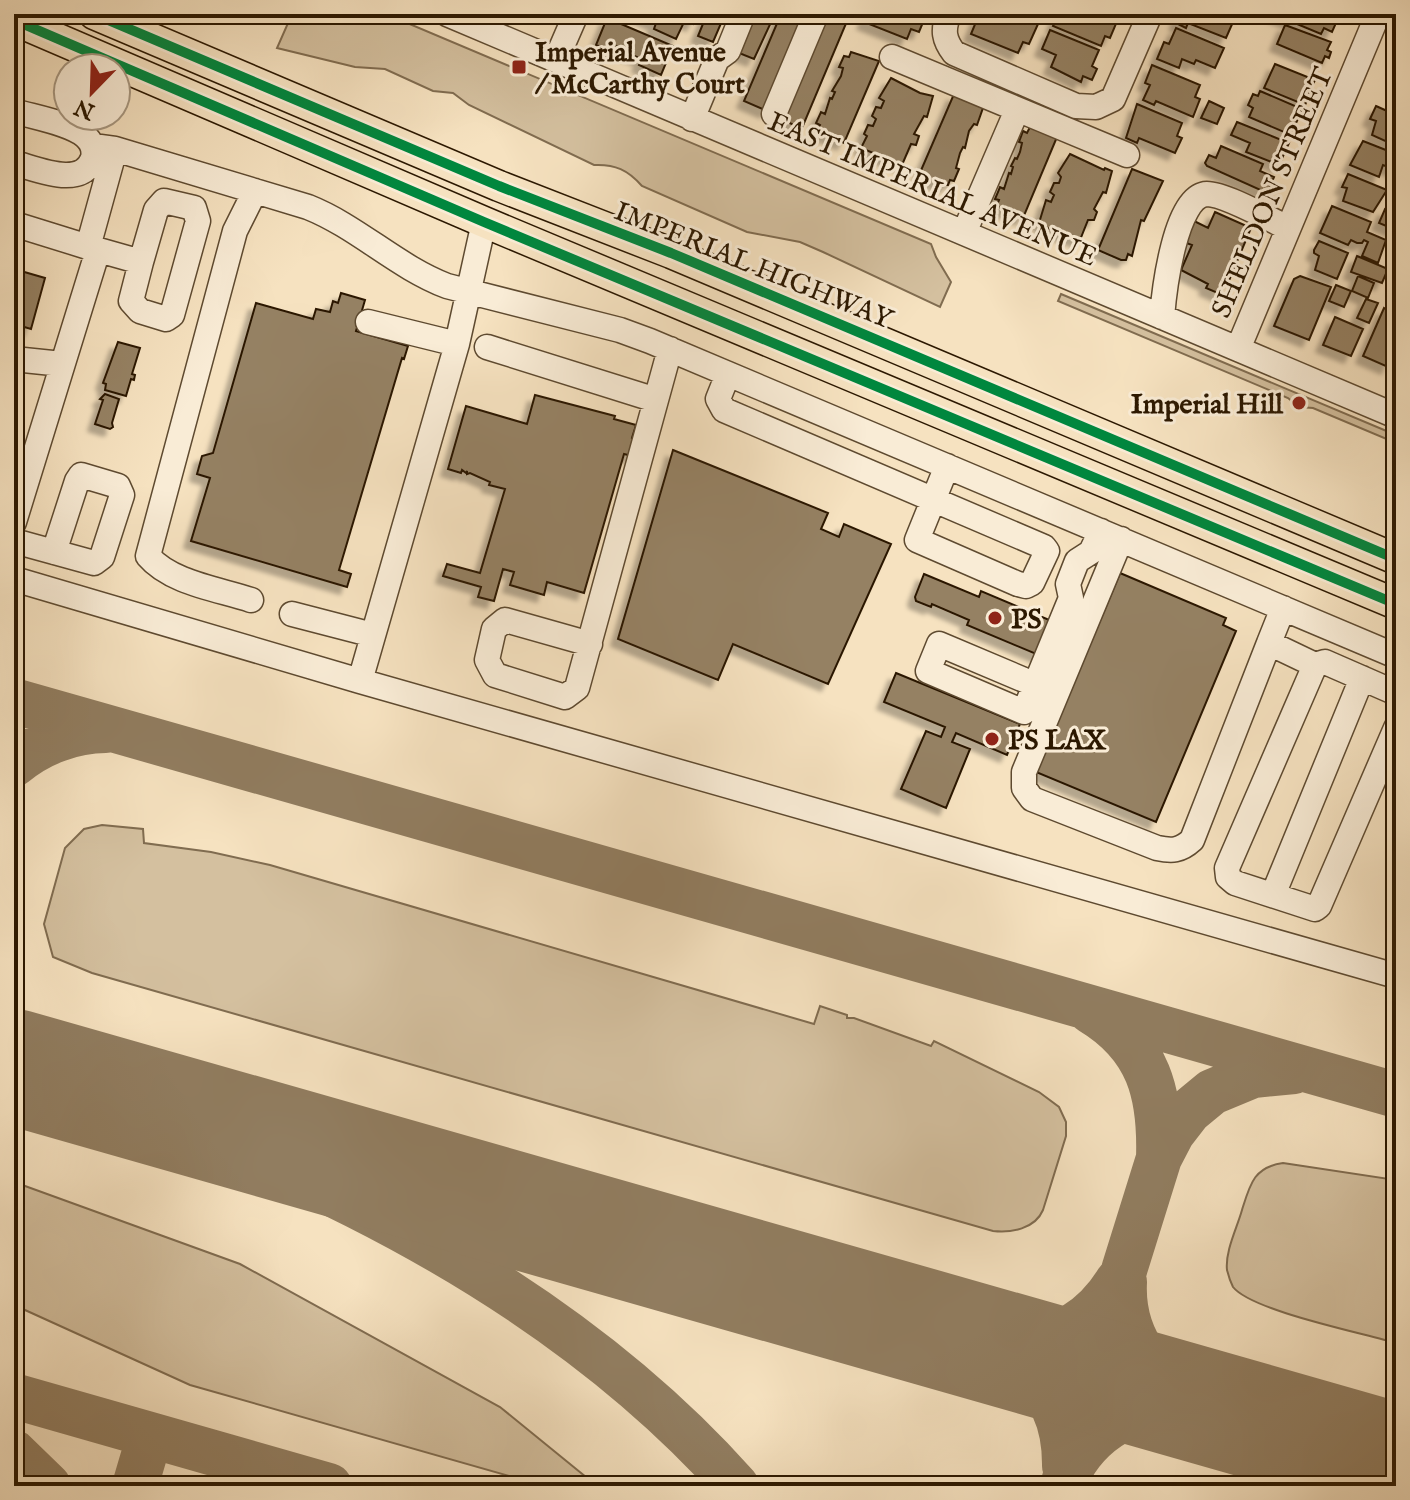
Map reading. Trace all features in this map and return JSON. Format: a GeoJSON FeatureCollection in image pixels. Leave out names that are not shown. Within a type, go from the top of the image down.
{"type":"FeatureCollection","features":[{"type":"Feature","properties":{"kind":"main road","name":"IMPERIAL HIGHWAY"},"geometry":{"type":"LineString","coordinates":[[94,14],[1396,559]]}},
{"type":"Feature","properties":{"kind":"main road"},"geometry":{"type":"LineString","coordinates":[[14,20],[484,222],[1396,604]]}},
{"type":"Feature","properties":{"kind":"main road"},"geometry":{"type":"LineString","coordinates":[[484,222],[499,186]]}},
{"type":"Feature","properties":{"kind":"street","name":"EAST IMPERIAL AVENUE"},"geometry":{"type":"LineString","coordinates":[[447,14],[1396,416]]}},
{"type":"Feature","properties":{"kind":"street"},"geometry":{"type":"LineString","coordinates":[[556,60],[576,14]]}},
{"type":"Feature","properties":{"kind":"street"},"geometry":{"type":"LineString","coordinates":[[717,59],[714,48],[728,14]]}},
{"type":"Feature","properties":{"kind":"street"},"geometry":{"type":"LineString","coordinates":[[692,119],[717,59],[728,51],[743,14]]}},
{"type":"Feature","properties":{"kind":"street"},"geometry":{"type":"LineString","coordinates":[[760,147],[816,14]]}},
{"type":"Feature","properties":{"kind":"street"},"geometry":{"type":"LineString","coordinates":[[949,14],[943,26],[946,42],[954,53],[1076,106],[1096,107],[1113,99],[1150,14]]}},
{"type":"Feature","properties":{"kind":"street","name":"SHELDON STREET"},"geometry":{"type":"LineString","coordinates":[[1238,349],[1378,14]]}},
{"type":"Feature","properties":{"kind":"street"},"geometry":{"type":"LineString","coordinates":[[892,57],[1127,155]]}},
{"type":"Feature","properties":{"kind":"street"},"geometry":{"type":"LineString","coordinates":[[964,233],[1017,110]]}},
{"type":"Feature","properties":{"kind":"street"},"geometry":{"type":"LineString","coordinates":[[14,111],[75,129],[104,148],[319,212],[425,278],[620,330],[670,349],[947,466],[1104,541],[1283,608],[1396,656]]}},
{"type":"Feature","properties":{"kind":"street"},"geometry":{"type":"LineString","coordinates":[[14,163],[62,176],[75,174],[87,167],[104,148]]}},
{"type":"Feature","properties":{"kind":"street"},"geometry":{"type":"LineString","coordinates":[[14,522],[93,248],[104,148]]}},
{"type":"Feature","properties":{"kind":"street"},"geometry":{"type":"LineString","coordinates":[[251,600],[158,568],[148,556],[235,231],[255,191]]}},
{"type":"Feature","properties":{"kind":"street"},"geometry":{"type":"LineString","coordinates":[[1162,317],[1167,272],[1185,211],[1192,200],[1202,194],[1216,195],[1288,228]]}},
{"type":"Feature","properties":{"kind":"street"},"geometry":{"type":"LineString","coordinates":[[360,681],[457,344],[484,222]]}},
{"type":"Feature","properties":{"kind":"street"},"geometry":{"type":"LineString","coordinates":[[14,224],[141,262]]}},
{"type":"Feature","properties":{"kind":"street"},"geometry":{"type":"LineString","coordinates":[[368,322],[457,344]]}},
{"type":"Feature","properties":{"kind":"street"},"geometry":{"type":"LineString","coordinates":[[487,347],[656,400]]}},
{"type":"Feature","properties":{"kind":"street"},"geometry":{"type":"LineString","coordinates":[[590,644],[670,349]]}},
{"type":"Feature","properties":{"kind":"street"},"geometry":{"type":"LineString","coordinates":[[14,359],[62,364]]}},
{"type":"Feature","properties":{"kind":"street"},"geometry":{"type":"LineString","coordinates":[[728,374],[718,399],[724,410],[825,453],[934,500],[1044,547],[1047,551],[1032,583],[1026,586],[1018,584],[917,540],[934,500],[947,466]]}},
{"type":"Feature","properties":{"kind":"street"},"geometry":{"type":"LineString","coordinates":[[825,453],[838,420]]}},
{"type":"Feature","properties":{"kind":"street"},"geometry":{"type":"LineString","coordinates":[[14,541],[54,552]]}},
{"type":"Feature","properties":{"kind":"street"},"geometry":{"type":"LineString","coordinates":[[1036,685],[1071,598],[1068,584],[1077,561],[1104,541]]}},
{"type":"Feature","properties":{"kind":"street"},"geometry":{"type":"LineString","coordinates":[[1104,541],[1024,772],[1024,788],[1032,799],[1157,848],[1169,851],[1182,849],[1192,840],[1283,608]]}},
{"type":"Feature","properties":{"kind":"street"},"geometry":{"type":"LineString","coordinates":[[14,579],[360,681],[1396,976]]}},
{"type":"Feature","properties":{"kind":"street"},"geometry":{"type":"LineString","coordinates":[[292,614],[373,635]]}},
{"type":"Feature","properties":{"kind":"street"},"geometry":{"type":"LineString","coordinates":[[1269,643],[1315,665],[1325,662],[1396,706]]}},
{"type":"Feature","properties":{"kind":"street"},"geometry":{"type":"LineString","coordinates":[[1315,665],[1227,868],[1228,877],[1235,883],[1315,909],[1319,906],[1396,728]]}},
{"type":"Feature","properties":{"kind":"street"},"geometry":{"type":"LineString","coordinates":[[1360,684],[1396,693]]}},
{"type":"Feature","properties":{"kind":"street"},"geometry":{"type":"LineString","coordinates":[[1273,895],[1360,684]]}},
{"type":"Feature","properties":{"kind":"shaded area"},"geometry":{"type":"Polygon","coordinates":[[[292,14],[386,14],[931,244],[951,282],[940,307],[800,242],[747,232],[642,186],[621,169],[594,165],[469,105],[453,93],[433,91],[385,69],[355,67],[277,48],[292,14]]]}},
{"type":"Feature","properties":{"kind":"shaded area"},"geometry":{"type":"Polygon","coordinates":[[[1061,294],[1396,435],[1396,443],[1313,408],[1299,407],[1288,398],[1058,301],[1061,294]]]}},
{"type":"Feature","properties":{"kind":"shaded area"},"geometry":{"type":"Polygon","coordinates":[[[102,825],[143,829],[144,843],[211,852],[270,865],[814,1024],[820,1006],[931,1046],[934,1041],[1039,1092],[1059,1107],[1066,1122],[1066,1136],[1043,1210],[1028,1226],[993,1231],[92,973],[53,957],[44,924],[65,848],[84,829],[102,825]]]}},
{"type":"Feature","properties":{"kind":"shaded area"},"geometry":{"type":"Polygon","coordinates":[[[1283,1163],[1396,1180],[1396,1343],[1284,1313],[1244,1296],[1233,1287],[1227,1270],[1228,1255],[1248,1192],[1265,1168],[1283,1163]]]}},
{"type":"Feature","properties":{"kind":"shaded area"},"geometry":{"type":"Polygon","coordinates":[[[14,1182],[240,1264],[500,1407],[597,1486],[544,1486],[190,1385],[14,1305],[14,1182]]]}},
{"type":"Feature","properties":{"kind":"building"},"geometry":{"type":"Polygon","coordinates":[[[636,14],[698,14],[693,24],[685,20],[676,39],[654,29],[656,23],[636,14]]]}},
{"type":"Feature","properties":{"kind":"building"},"geometry":{"type":"Polygon","coordinates":[[[707,14],[725,14],[713,42],[698,36],[707,14]]]}},
{"type":"Feature","properties":{"kind":"building"},"geometry":{"type":"Polygon","coordinates":[[[755,14],[773,14],[773,18],[754,59],[739,53],[755,14]]]}},
{"type":"Feature","properties":{"kind":"building"},"geometry":{"type":"Polygon","coordinates":[[[781,14],[810,14],[767,111],[744,101],[781,14]]]}},
{"type":"Feature","properties":{"kind":"building"},"geometry":{"type":"Polygon","coordinates":[[[825,14],[850,14],[802,128],[779,119],[825,14]]]}},
{"type":"Feature","properties":{"kind":"building"},"geometry":{"type":"Polygon","coordinates":[[[868,14],[926,15],[919,32],[911,29],[907,39],[864,22],[868,14]]]}},
{"type":"Feature","properties":{"kind":"building"},"geometry":{"type":"Polygon","coordinates":[[[985,14],[1009,14],[1038,24],[1029,44],[1023,42],[1018,53],[971,34],[978,17],[984,19],[985,14]]]}},
{"type":"Feature","properties":{"kind":"building"},"geometry":{"type":"Polygon","coordinates":[[[1058,14],[1109,14],[1118,19],[1110,38],[1105,36],[1101,46],[1053,26],[1058,14]]]}},
{"type":"Feature","properties":{"kind":"building"},"geometry":{"type":"Polygon","coordinates":[[[1180,14],[1229,14],[1227,20],[1233,22],[1226,38],[1188,23],[1186,28],[1176,23],[1180,14]]]}},
{"type":"Feature","properties":{"kind":"building"},"geometry":{"type":"Polygon","coordinates":[[[1273,14],[1340,14],[1332,32],[1324,28],[1321,34],[1273,14]]]}},
{"type":"Feature","properties":{"kind":"building"},"geometry":{"type":"Polygon","coordinates":[[[607,18],[673,46],[661,75],[639,65],[642,59],[622,51],[623,48],[617,46],[614,52],[596,45],[607,18]]]}},
{"type":"Feature","properties":{"kind":"building"},"geometry":{"type":"Polygon","coordinates":[[[1285,25],[1331,42],[1327,50],[1331,52],[1329,58],[1325,56],[1322,63],[1277,44],[1285,25]]]}},
{"type":"Feature","properties":{"kind":"building"},"geometry":{"type":"Polygon","coordinates":[[[1176,28],[1224,48],[1215,68],[1196,60],[1194,64],[1182,59],[1179,68],[1157,59],[1164,42],[1169,44],[1176,28]]]}},
{"type":"Feature","properties":{"kind":"building"},"geometry":{"type":"Polygon","coordinates":[[[1050,30],[1099,50],[1092,66],[1097,69],[1092,80],[1083,76],[1081,82],[1051,67],[1056,55],[1042,49],[1050,30]]]}},
{"type":"Feature","properties":{"kind":"building"},"geometry":{"type":"Polygon","coordinates":[[[851,52],[879,61],[844,143],[821,133],[818,130],[820,125],[816,123],[821,112],[825,114],[835,92],[832,91],[841,76],[843,68],[839,67],[844,56],[849,57],[851,52]]]}},
{"type":"Feature","properties":{"kind":"building"},"geometry":{"type":"Polygon","coordinates":[[[1275,64],[1315,80],[1309,93],[1304,91],[1303,94],[1309,96],[1305,105],[1264,88],[1275,64]]]}},
{"type":"Feature","properties":{"kind":"building"},"geometry":{"type":"Polygon","coordinates":[[[1152,65],[1200,85],[1195,97],[1200,99],[1193,117],[1156,101],[1154,105],[1143,100],[1150,85],[1145,83],[1152,65]]]}},
{"type":"Feature","properties":{"kind":"building"},"geometry":{"type":"Polygon","coordinates":[[[891,78],[933,96],[927,117],[924,116],[914,134],[919,136],[916,145],[911,144],[902,165],[861,148],[868,125],[873,126],[876,119],[872,116],[876,107],[881,108],[884,101],[879,98],[891,78]]]}},
{"type":"Feature","properties":{"kind":"building"},"geometry":{"type":"Polygon","coordinates":[[[1260,91],[1302,109],[1291,135],[1249,117],[1253,108],[1248,105],[1253,94],[1258,96],[1260,91]]]}},
{"type":"Feature","properties":{"kind":"building"},"geometry":{"type":"Polygon","coordinates":[[[954,94],[984,105],[977,125],[974,124],[969,131],[965,148],[960,153],[954,181],[943,185],[919,175],[954,94]]]}},
{"type":"Feature","properties":{"kind":"building"},"geometry":{"type":"Polygon","coordinates":[[[1209,101],[1224,108],[1217,124],[1201,118],[1209,101]]]}},
{"type":"Feature","properties":{"kind":"building"},"geometry":{"type":"Polygon","coordinates":[[[1137,104],[1182,123],[1177,136],[1182,138],[1175,153],[1139,138],[1137,143],[1126,138],[1137,104]]]}},
{"type":"Feature","properties":{"kind":"building"},"geometry":{"type":"Polygon","coordinates":[[[1376,106],[1396,115],[1394,145],[1372,135],[1376,121],[1370,119],[1376,106]]]}},
{"type":"Feature","properties":{"kind":"building"},"geometry":{"type":"Polygon","coordinates":[[[1237,122],[1289,143],[1279,165],[1246,152],[1250,143],[1231,135],[1237,122]]]}},
{"type":"Feature","properties":{"kind":"building"},"geometry":{"type":"Polygon","coordinates":[[[1030,127],[1057,137],[1023,218],[1000,208],[997,205],[999,200],[995,199],[1011,174],[1011,166],[1020,152],[1022,143],[1019,142],[1023,131],[1027,133],[1030,127]]]}},
{"type":"Feature","properties":{"kind":"building"},"geometry":{"type":"Polygon","coordinates":[[[1363,141],[1396,154],[1396,170],[1383,165],[1379,177],[1350,165],[1363,141]]]}},
{"type":"Feature","properties":{"kind":"building"},"geometry":{"type":"Polygon","coordinates":[[[1221,146],[1263,164],[1260,171],[1274,177],[1267,193],[1207,166],[1205,163],[1209,155],[1216,158],[1221,146]]]}},
{"type":"Feature","properties":{"kind":"building"},"geometry":{"type":"Polygon","coordinates":[[[1070,154],[1112,171],[1106,193],[1103,192],[1094,209],[1097,212],[1094,220],[1088,220],[1080,240],[1039,223],[1046,200],[1051,202],[1054,195],[1050,192],[1054,183],[1059,183],[1061,177],[1058,173],[1070,154]]]}},
{"type":"Feature","properties":{"kind":"building"},"geometry":{"type":"Polygon","coordinates":[[[1132,169],[1163,181],[1144,221],[1141,220],[1132,256],[1128,254],[1126,260],[1121,260],[1098,250],[1132,169]]]}},
{"type":"Feature","properties":{"kind":"building"},"geometry":{"type":"Polygon","coordinates":[[[1348,174],[1387,190],[1373,212],[1343,201],[1347,188],[1342,187],[1348,174]]]}},
{"type":"Feature","properties":{"kind":"building"},"geometry":{"type":"Polygon","coordinates":[[[1332,206],[1371,222],[1367,232],[1386,240],[1378,263],[1362,256],[1368,242],[1351,240],[1348,245],[1320,233],[1332,206]]]}},
{"type":"Feature","properties":{"kind":"building"},"geometry":{"type":"Polygon","coordinates":[[[1385,209],[1396,214],[1396,230],[1379,223],[1385,209]]]}},
{"type":"Feature","properties":{"kind":"building"},"geometry":{"type":"Polygon","coordinates":[[[1215,212],[1251,228],[1228,283],[1225,281],[1220,294],[1181,270],[1192,245],[1181,241],[1190,219],[1208,228],[1215,212]]]}},
{"type":"Feature","properties":{"kind":"building"},"geometry":{"type":"Polygon","coordinates":[[[1319,241],[1348,253],[1337,279],[1315,270],[1319,256],[1314,250],[1319,241]]]}},
{"type":"Feature","properties":{"kind":"building"},"geometry":{"type":"Polygon","coordinates":[[[1357,256],[1388,269],[1382,283],[1351,272],[1357,256]]]}},
{"type":"Feature","properties":{"kind":"building"},"geometry":{"type":"Polygon","coordinates":[[[14,269],[45,278],[31,329],[14,324],[14,269]]]}},
{"type":"Feature","properties":{"kind":"building"},"geometry":{"type":"Polygon","coordinates":[[[1300,276],[1331,287],[1309,340],[1274,326],[1294,279],[1300,276]]]}},
{"type":"Feature","properties":{"kind":"building"},"geometry":{"type":"Polygon","coordinates":[[[1358,276],[1374,283],[1368,298],[1352,291],[1358,276]]]}},
{"type":"Feature","properties":{"kind":"building"},"geometry":{"type":"Polygon","coordinates":[[[1336,285],[1351,291],[1344,307],[1329,301],[1336,285]]]}},
{"type":"Feature","properties":{"kind":"building"},"geometry":{"type":"Polygon","coordinates":[[[341,293],[365,300],[356,331],[408,346],[339,570],[351,574],[347,587],[191,541],[210,478],[197,474],[202,456],[213,453],[256,303],[313,319],[316,309],[330,312],[333,301],[338,303],[341,293]]]}},
{"type":"Feature","properties":{"kind":"building"},"geometry":{"type":"Polygon","coordinates":[[[1366,299],[1378,303],[1369,323],[1357,318],[1366,299]]]}},
{"type":"Feature","properties":{"kind":"building"},"geometry":{"type":"Polygon","coordinates":[[[1391,307],[1396,309],[1396,348],[1388,367],[1363,356],[1384,308],[1389,311],[1391,307]]]}},
{"type":"Feature","properties":{"kind":"building"},"geometry":{"type":"Polygon","coordinates":[[[1335,317],[1363,329],[1351,356],[1323,345],[1335,317]]]}},
{"type":"Feature","properties":{"kind":"building"},"geometry":{"type":"Polygon","coordinates":[[[118,342],[140,348],[132,374],[135,375],[134,380],[131,379],[126,396],[105,390],[106,384],[103,383],[118,342]]]}},
{"type":"Feature","properties":{"kind":"building"},"geometry":{"type":"Polygon","coordinates":[[[105,394],[119,399],[110,429],[95,424],[103,400],[100,399],[105,394]]]}},
{"type":"Feature","properties":{"kind":"building"},"geometry":{"type":"Polygon","coordinates":[[[535,395],[615,416],[614,419],[636,425],[632,438],[637,440],[632,456],[624,454],[584,593],[547,582],[544,595],[510,585],[514,572],[503,569],[494,601],[478,597],[481,587],[443,576],[447,564],[480,573],[505,489],[489,485],[490,482],[467,474],[467,471],[462,470],[461,473],[448,469],[466,406],[527,424],[535,395]]]}},
{"type":"Feature","properties":{"kind":"building"},"geometry":{"type":"Polygon","coordinates":[[[673,450],[828,513],[821,529],[839,537],[844,524],[891,544],[828,684],[733,644],[718,680],[618,639],[673,450]]]}},
{"type":"Feature","properties":{"kind":"building"},"geometry":{"type":"Polygon","coordinates":[[[1120,573],[1226,618],[1223,625],[1236,631],[1156,822],[1036,772],[1120,573]]]}},
{"type":"Feature","properties":{"kind":"building"},"geometry":{"type":"Polygon","coordinates":[[[924,574],[979,597],[981,591],[1054,622],[1041,656],[967,625],[969,620],[932,604],[931,607],[916,601],[924,574]]]}},
{"type":"Feature","properties":{"kind":"building","name":"PS LAX"},"geometry":{"type":"Polygon","coordinates":[[[896,673],[1020,724],[1007,755],[956,733],[952,742],[970,749],[946,808],[901,789],[926,731],[941,737],[945,727],[884,702],[896,673]]]}},
{"type":"Feature","properties":{"kind":"taxiway"},"geometry":{"type":"LineString","coordinates":[[14,701],[1396,1095]]}},
{"type":"Feature","properties":{"kind":"taxiway"},"geometry":{"type":"LineString","coordinates":[[14,764],[57,739],[81,732],[106,730]]}},
{"type":"Feature","properties":{"kind":"taxiway"},"geometry":{"type":"LineString","coordinates":[[1091,1011],[1126,1040],[1148,1074],[1157,1113],[1159,1158]]}},
{"type":"Feature","properties":{"kind":"taxiway"},"geometry":{"type":"LineString","coordinates":[[14,1061],[38,1073]]}},
{"type":"Feature","properties":{"kind":"taxiway"},"geometry":{"type":"LineString","coordinates":[[1063,1486],[1125,1267],[1159,1158],[1172,1133],[1189,1111],[1212,1092],[1253,1075],[1294,1071]]}},
{"type":"Feature","properties":{"kind":"taxiway"},"geometry":{"type":"LineString","coordinates":[[54,1078],[319,1187],[449,1256],[512,1295],[630,1383],[685,1433],[736,1486]]}},
{"type":"Feature","properties":{"kind":"taxiway"},"geometry":{"type":"LineString","coordinates":[[977,1337],[1019,1342],[1057,1334],[1090,1314],[1118,1281]]}},
{"type":"Feature","properties":{"kind":"taxiway"},"geometry":{"type":"LineString","coordinates":[[1124,1282],[1129,1323],[1147,1359],[1176,1387],[1214,1404]]}},
{"type":"Feature","properties":{"kind":"taxiway"},"geometry":{"type":"LineString","coordinates":[[898,1318],[987,1349],[1012,1362],[1034,1380],[1051,1402],[1061,1430],[1065,1466]]}},
{"type":"Feature","properties":{"kind":"taxiway"},"geometry":{"type":"LineString","coordinates":[[14,1396],[329,1486]]}},
{"type":"Feature","properties":{"kind":"taxiway"},"geometry":{"type":"LineString","coordinates":[[1071,1468],[1081,1452],[1108,1427],[1141,1411],[1159,1407],[1196,1408],[1362,1451]]}},
{"type":"Feature","properties":{"kind":"taxiway"},"geometry":{"type":"LineString","coordinates":[[135,1486],[150,1435]]}},
{"type":"Feature","properties":{"kind":"taxiway"},"geometry":{"type":"LineString","coordinates":[[14,1453],[48,1486]]}},
{"type":"Feature","properties":{"kind":"runway"},"geometry":{"type":"LineString","coordinates":[[14,1067],[1396,1461]]}},
{"type":"Feature","properties":{"kind":"cycle path"},"geometry":{"type":"LineString","coordinates":[[94,14],[1396,559]]}},
{"type":"Feature","properties":{"kind":"cycle path"},"geometry":{"type":"LineString","coordinates":[[14,20],[484,222],[1396,604]]}},
{"type":"Feature","properties":{"kind":"place","name":"Imperial Avenue / McCarthy Court"},"geometry":{"type":"Point","coordinates":[519,67]}},
{"type":"Feature","properties":{"kind":"place","name":"Imperial Hill"},"geometry":{"type":"Point","coordinates":[1299,403]}},
{"type":"Feature","properties":{"kind":"place","name":"PS"},"geometry":{"type":"Point","coordinates":[995,618]}},
{"type":"Feature","properties":{"kind":"place","name":"PS LAX"},"geometry":{"type":"Point","coordinates":[992,739]}}]}
